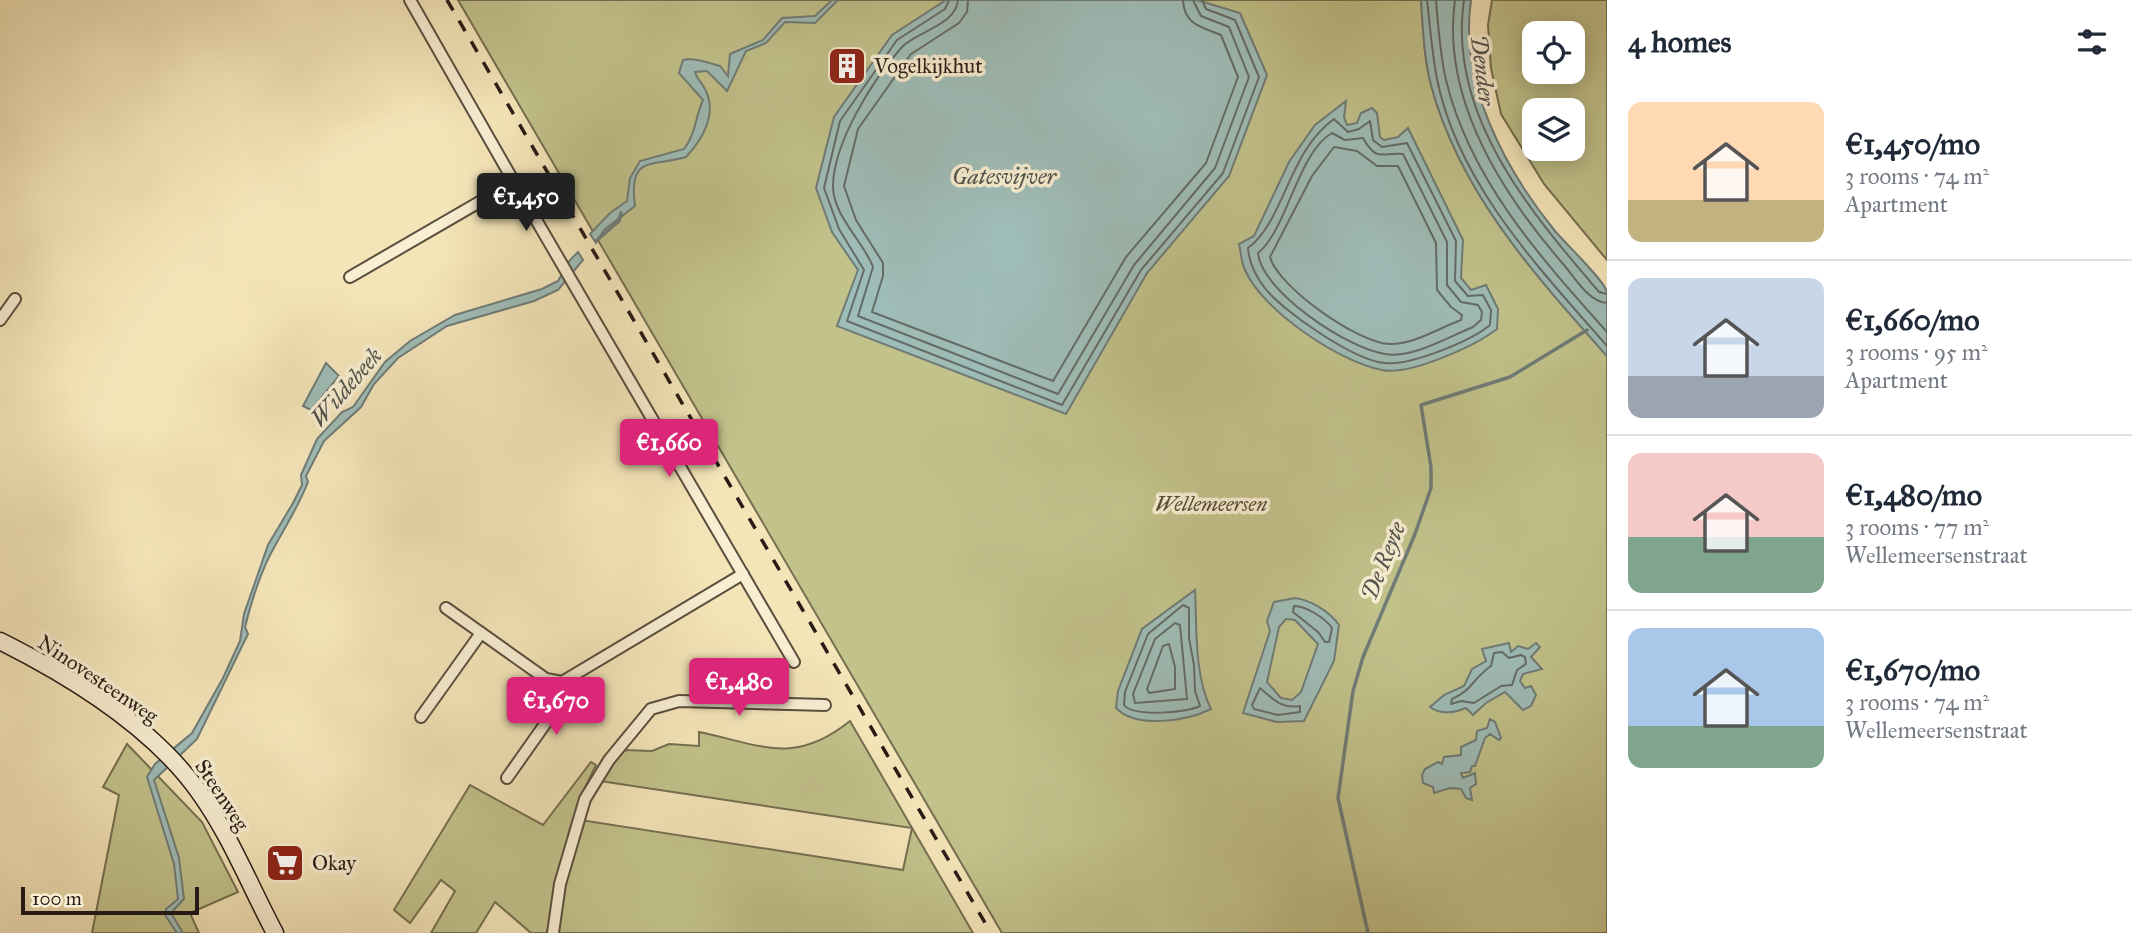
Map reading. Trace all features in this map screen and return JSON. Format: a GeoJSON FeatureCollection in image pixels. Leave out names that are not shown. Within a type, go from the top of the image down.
{"type":"FeatureCollection","features":[{"type":"Feature","properties":{"kind":"main road","name":"Ninovesteenweg"},"geometry":{"type":"LineString","coordinates":[[0,641],[99,701],[169,756]]}},
{"type":"Feature","properties":{"kind":"main road","name":"Steenweg"},"geometry":{"type":"LineString","coordinates":[[169,756],[216,818],[275,933]]}},
{"type":"Feature","properties":{"kind":"street"},"geometry":{"type":"LineString","coordinates":[[410,0],[794,662]]}},
{"type":"Feature","properties":{"kind":"street"},"geometry":{"type":"LineString","coordinates":[[350,277],[514,182]]}},
{"type":"Feature","properties":{"kind":"street"},"geometry":{"type":"LineString","coordinates":[[0,320],[15,299]]}},
{"type":"Feature","properties":{"kind":"street"},"geometry":{"type":"LineString","coordinates":[[446,608],[546,679],[562,682],[743,574]]}},
{"type":"Feature","properties":{"kind":"street"},"geometry":{"type":"LineString","coordinates":[[421,717],[481,633]]}},
{"type":"Feature","properties":{"kind":"street"},"geometry":{"type":"LineString","coordinates":[[507,778],[562,700],[562,682]]}},
{"type":"Feature","properties":{"kind":"street"},"geometry":{"type":"LineString","coordinates":[[554,933],[560,884],[584,799],[609,760],[650,709],[679,701],[825,705]]}},
{"type":"Feature","properties":{"kind":"green space","name":"Wellemeersen"},"geometry":{"type":"Polygon","coordinates":[[[458,0],[1421,0],[1425,54],[1431,85],[1461,162],[1480,197],[1527,263],[1607,356],[1607,933],[1002,933],[458,0]]]}},
{"type":"Feature","properties":{"kind":"green space"},"geometry":{"type":"Polygon","coordinates":[[[1492,0],[1607,0],[1607,260],[1544,184],[1530,161],[1585,161],[1585,98],[1522,98],[1522,148],[1501,114],[1491,68],[1488,25],[1492,0]]]}},
{"type":"Feature","properties":{"kind":"green space"},"geometry":{"type":"Polygon","coordinates":[[[850,721],[973,933],[558,933],[569,860],[581,820],[903,870],[912,828],[600,781],[624,750],[652,751],[669,744],[699,746],[699,732],[760,746],[794,748],[812,744],[850,721]]]}},
{"type":"Feature","properties":{"kind":"green space"},"geometry":{"type":"Polygon","coordinates":[[[127,744],[202,822],[238,892],[190,913],[199,933],[92,933],[119,795],[103,787],[127,744]]]}},
{"type":"Feature","properties":{"kind":"green space"},"geometry":{"type":"Polygon","coordinates":[[[591,762],[596,765],[571,827],[550,933],[531,933],[495,902],[476,933],[431,933],[455,891],[441,880],[410,923],[394,910],[470,785],[543,825],[591,762]]]}},
{"type":"Feature","properties":{"kind":"water"},"geometry":{"type":"Polygon","coordinates":[[[832,0],[838,0],[815,23],[785,22],[766,43],[746,51],[727,91],[707,71],[695,72],[705,88],[710,109],[702,135],[686,157],[653,163],[639,171],[635,178],[635,206],[604,230],[596,243],[590,234],[610,213],[627,201],[630,178],[640,161],[684,149],[691,137],[703,100],[679,73],[683,60],[720,66],[728,76],[730,54],[763,40],[782,18],[815,16],[832,0]]]}},
{"type":"Feature","properties":{"kind":"water","name":"Gatesvijver"},"geometry":{"type":"Polygon","coordinates":[[[946,0],[1197,0],[1240,13],[1267,75],[1229,176],[1147,273],[1066,414],[837,326],[858,270],[832,232],[816,188],[834,117],[892,35],[946,0]]]}},
{"type":"Feature","properties":{"kind":"water"},"geometry":{"type":"Polygon","coordinates":[[[1421,0],[1471,0],[1469,31],[1472,62],[1489,123],[1503,152],[1536,206],[1604,286],[1607,292],[1607,356],[1527,263],[1480,197],[1461,162],[1431,85],[1425,54],[1421,0]]]}},
{"type":"Feature","properties":{"kind":"water"},"geometry":{"type":"Polygon","coordinates":[[[1346,101],[1344,117],[1347,125],[1357,123],[1361,113],[1372,108],[1377,113],[1380,137],[1384,140],[1398,137],[1408,128],[1463,240],[1461,278],[1471,290],[1486,285],[1498,309],[1497,329],[1487,336],[1458,351],[1408,369],[1382,370],[1364,365],[1345,357],[1304,332],[1284,317],[1254,285],[1242,260],[1239,244],[1254,236],[1289,162],[1315,125],[1346,101]]]}},
{"type":"Feature","properties":{"kind":"water"},"geometry":{"type":"Polygon","coordinates":[[[578,252],[583,260],[558,290],[534,301],[447,326],[398,358],[374,384],[361,407],[324,441],[306,476],[308,482],[300,501],[262,572],[245,627],[248,634],[197,739],[154,780],[179,858],[184,899],[171,913],[183,933],[177,933],[165,915],[166,909],[178,899],[174,864],[147,777],[155,764],[192,733],[223,678],[240,641],[244,614],[268,545],[302,485],[301,475],[317,439],[342,412],[353,407],[385,362],[410,341],[455,315],[542,289],[558,281],[578,252]]]}},
{"type":"Feature","properties":{"kind":"water"},"geometry":{"type":"Polygon","coordinates":[[[326,363],[339,376],[311,410],[303,406],[326,363]]]}},
{"type":"Feature","properties":{"kind":"water"},"geometry":{"type":"Polygon","coordinates":[[[1195,590],[1199,666],[1211,709],[1189,717],[1162,721],[1136,719],[1125,715],[1116,708],[1118,691],[1142,629],[1195,590]]]}},
{"type":"Feature","properties":{"kind":"water"},"geometry":{"type":"Polygon","coordinates":[[[1295,598],[1307,601],[1325,611],[1339,625],[1334,661],[1304,721],[1277,722],[1243,713],[1270,631],[1267,621],[1274,602],[1295,598]],[[1286,619],[1279,627],[1267,682],[1281,698],[1292,700],[1301,692],[1318,644],[1295,620],[1286,619]]]}},
{"type":"Feature","properties":{"kind":"water"},"geometry":{"type":"Polygon","coordinates":[[[1509,643],[1511,652],[1518,646],[1528,649],[1536,643],[1540,647],[1531,657],[1542,669],[1523,674],[1520,681],[1525,688],[1531,686],[1536,695],[1531,706],[1523,710],[1505,692],[1486,703],[1473,715],[1466,708],[1448,712],[1430,707],[1444,695],[1464,686],[1472,669],[1486,661],[1482,649],[1509,643]]]}},
{"type":"Feature","properties":{"kind":"water"},"geometry":{"type":"Polygon","coordinates":[[[1490,719],[1495,722],[1501,738],[1499,740],[1490,734],[1485,738],[1475,766],[1472,766],[1470,772],[1461,773],[1463,778],[1475,773],[1476,784],[1470,788],[1472,800],[1466,798],[1461,789],[1450,788],[1434,793],[1433,787],[1423,783],[1422,775],[1425,769],[1438,762],[1442,764],[1444,757],[1461,755],[1461,747],[1476,740],[1477,731],[1487,728],[1490,719]]]}},
{"type":"Feature","properties":{"kind":"waterway","name":"Wildebeek"},"geometry":{"type":"LineString","coordinates":[[596,241],[619,221],[621,213]]}},
{"type":"Feature","properties":{"kind":"waterway","name":"De Reyte"},"geometry":{"type":"LineString","coordinates":[[1368,933],[1338,798],[1353,691],[1363,657],[1415,534],[1431,488],[1431,467],[1421,405],[1510,377],[1587,330]]}},
{"type":"Feature","properties":{"kind":"railway"},"geometry":{"type":"LineString","coordinates":[[447,0],[991,933]]}},
{"type":"Feature","properties":{"kind":"place","name":"Vogelkijkhut"},"geometry":{"type":"Point","coordinates":[847,66]}},
{"type":"Feature","properties":{"kind":"place","name":"Okay"},"geometry":{"type":"Point","coordinates":[285,863]}},
{"type":"Feature","properties":{"kind":"water label","name":"Dender"},"geometry":{"type":"Point","coordinates":[1483,70]}}]}
